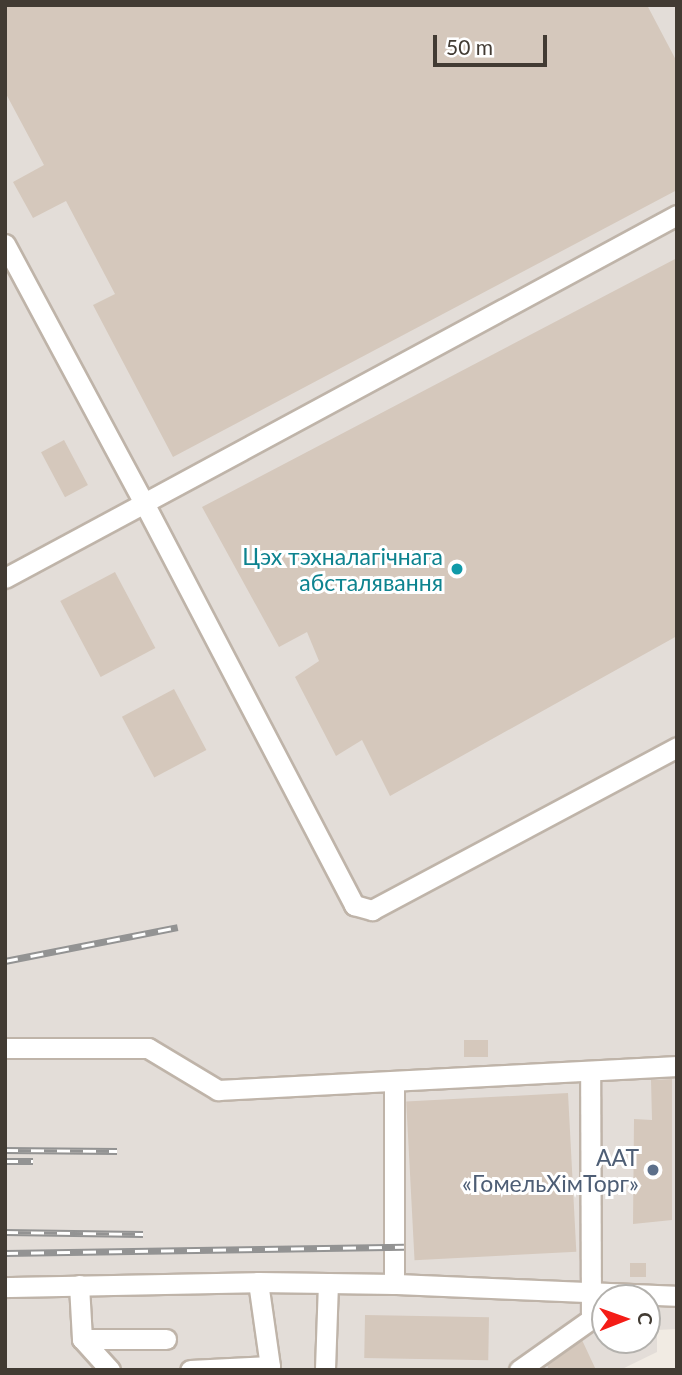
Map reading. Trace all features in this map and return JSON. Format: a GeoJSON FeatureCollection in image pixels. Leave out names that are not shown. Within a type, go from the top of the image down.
{"type":"FeatureCollection","features":[{"type":"Feature","properties":{"kind":"lane"},"geometry":{"type":"LineString","coordinates":[[5,578],[677,215]]}},
{"type":"Feature","properties":{"kind":"lane"},"geometry":{"type":"LineString","coordinates":[[5,244],[354,905],[372,910],[677,747]]}},
{"type":"Feature","properties":{"kind":"lane"},"geometry":{"type":"LineString","coordinates":[[5,1048],[148,1048],[218,1090],[677,1066]]}},
{"type":"Feature","properties":{"kind":"lane"},"geometry":{"type":"LineString","coordinates":[[519,1370],[591,1319],[590,1072]]}},
{"type":"Feature","properties":{"kind":"lane"},"geometry":{"type":"LineString","coordinates":[[394,1082],[394,1284]]}},
{"type":"Feature","properties":{"kind":"lane"},"geometry":{"type":"LineString","coordinates":[[5,1287],[258,1282],[394,1284],[677,1296]]}},
{"type":"Feature","properties":{"kind":"lane"},"geometry":{"type":"LineString","coordinates":[[190,1370],[270,1366],[258,1282]]}},
{"type":"Feature","properties":{"kind":"lane"},"geometry":{"type":"LineString","coordinates":[[325,1370],[328,1283]]}},
{"type":"Feature","properties":{"kind":"lane"},"geometry":{"type":"LineString","coordinates":[[79,1285],[82,1339],[110,1370]]}},
{"type":"Feature","properties":{"kind":"lane"},"geometry":{"type":"LineString","coordinates":[[82,1339],[166,1339]]}},
{"type":"Feature","properties":{"kind":"shaded area"},"geometry":{"type":"Polygon","coordinates":[[[5,5],[677,5],[677,1329],[661,1330],[661,1284],[591,1284],[591,1354],[653,1354],[620,1370],[5,1370],[5,5]]]}},
{"type":"Feature","properties":{"kind":"building"},"geometry":{"type":"Polygon","coordinates":[[[5,5],[647,5],[677,62],[677,190],[173,457],[93,305],[115,294],[66,201],[33,218],[13,182],[44,165],[5,92],[5,5]]]}},
{"type":"Feature","properties":{"kind":"building","name":"Цэх тэхналагічнага абсталявання"},"geometry":{"type":"Polygon","coordinates":[[[677,258],[677,636],[390,796],[362,740],[336,756],[295,677],[319,661],[307,632],[279,647],[202,507],[677,258]]]}},
{"type":"Feature","properties":{"kind":"building"},"geometry":{"type":"Polygon","coordinates":[[[64,440],[88,485],[65,497],[41,452],[64,440]]]}},
{"type":"Feature","properties":{"kind":"building"},"geometry":{"type":"Polygon","coordinates":[[[115,572],[155,648],[101,677],[60,601],[115,572]]]}},
{"type":"Feature","properties":{"kind":"building"},"geometry":{"type":"Polygon","coordinates":[[[174,689],[206,750],[154,778],[122,717],[174,689]]]}},
{"type":"Feature","properties":{"kind":"building"},"geometry":{"type":"Polygon","coordinates":[[[464,1040],[488,1040],[488,1057],[464,1057],[464,1040]]]}},
{"type":"Feature","properties":{"kind":"building","name":"ААТ «ГомельХімТорг»"},"geometry":{"type":"Polygon","coordinates":[[[672,1079],[672,1220],[633,1224],[634,1119],[652,1120],[651,1080],[672,1079]]]}},
{"type":"Feature","properties":{"kind":"building"},"geometry":{"type":"Polygon","coordinates":[[[568,1093],[576,1252],[415,1260],[406,1101],[568,1093]]]}},
{"type":"Feature","properties":{"kind":"building"},"geometry":{"type":"Polygon","coordinates":[[[630,1263],[646,1263],[646,1277],[630,1277],[630,1263]]]}},
{"type":"Feature","properties":{"kind":"building"},"geometry":{"type":"Polygon","coordinates":[[[365,1315],[489,1317],[488,1360],[364,1358],[365,1315]]]}},
{"type":"Feature","properties":{"kind":"building"},"geometry":{"type":"Polygon","coordinates":[[[582,1340],[596,1370],[549,1370],[547,1365],[582,1340]]]}},
{"type":"Feature","properties":{"kind":"railway"},"geometry":{"type":"LineString","coordinates":[[5,961],[178,927]]}},
{"type":"Feature","properties":{"kind":"railway"},"geometry":{"type":"LineString","coordinates":[[5,1150],[117,1151]]}},
{"type":"Feature","properties":{"kind":"railway"},"geometry":{"type":"LineString","coordinates":[[5,1161],[33,1161]]}},
{"type":"Feature","properties":{"kind":"railway"},"geometry":{"type":"LineString","coordinates":[[5,1232],[143,1234]]}},
{"type":"Feature","properties":{"kind":"railway"},"geometry":{"type":"LineString","coordinates":[[5,1253],[404,1247]]}},
{"type":"Feature","properties":{"kind":"place","name":"Цэх тэхналагічнага абсталявання"},"geometry":{"type":"Point","coordinates":[457,569]}},
{"type":"Feature","properties":{"kind":"place","name":"ААТ «ГомельХімТорг»"},"geometry":{"type":"Point","coordinates":[653,1170]}}]}
